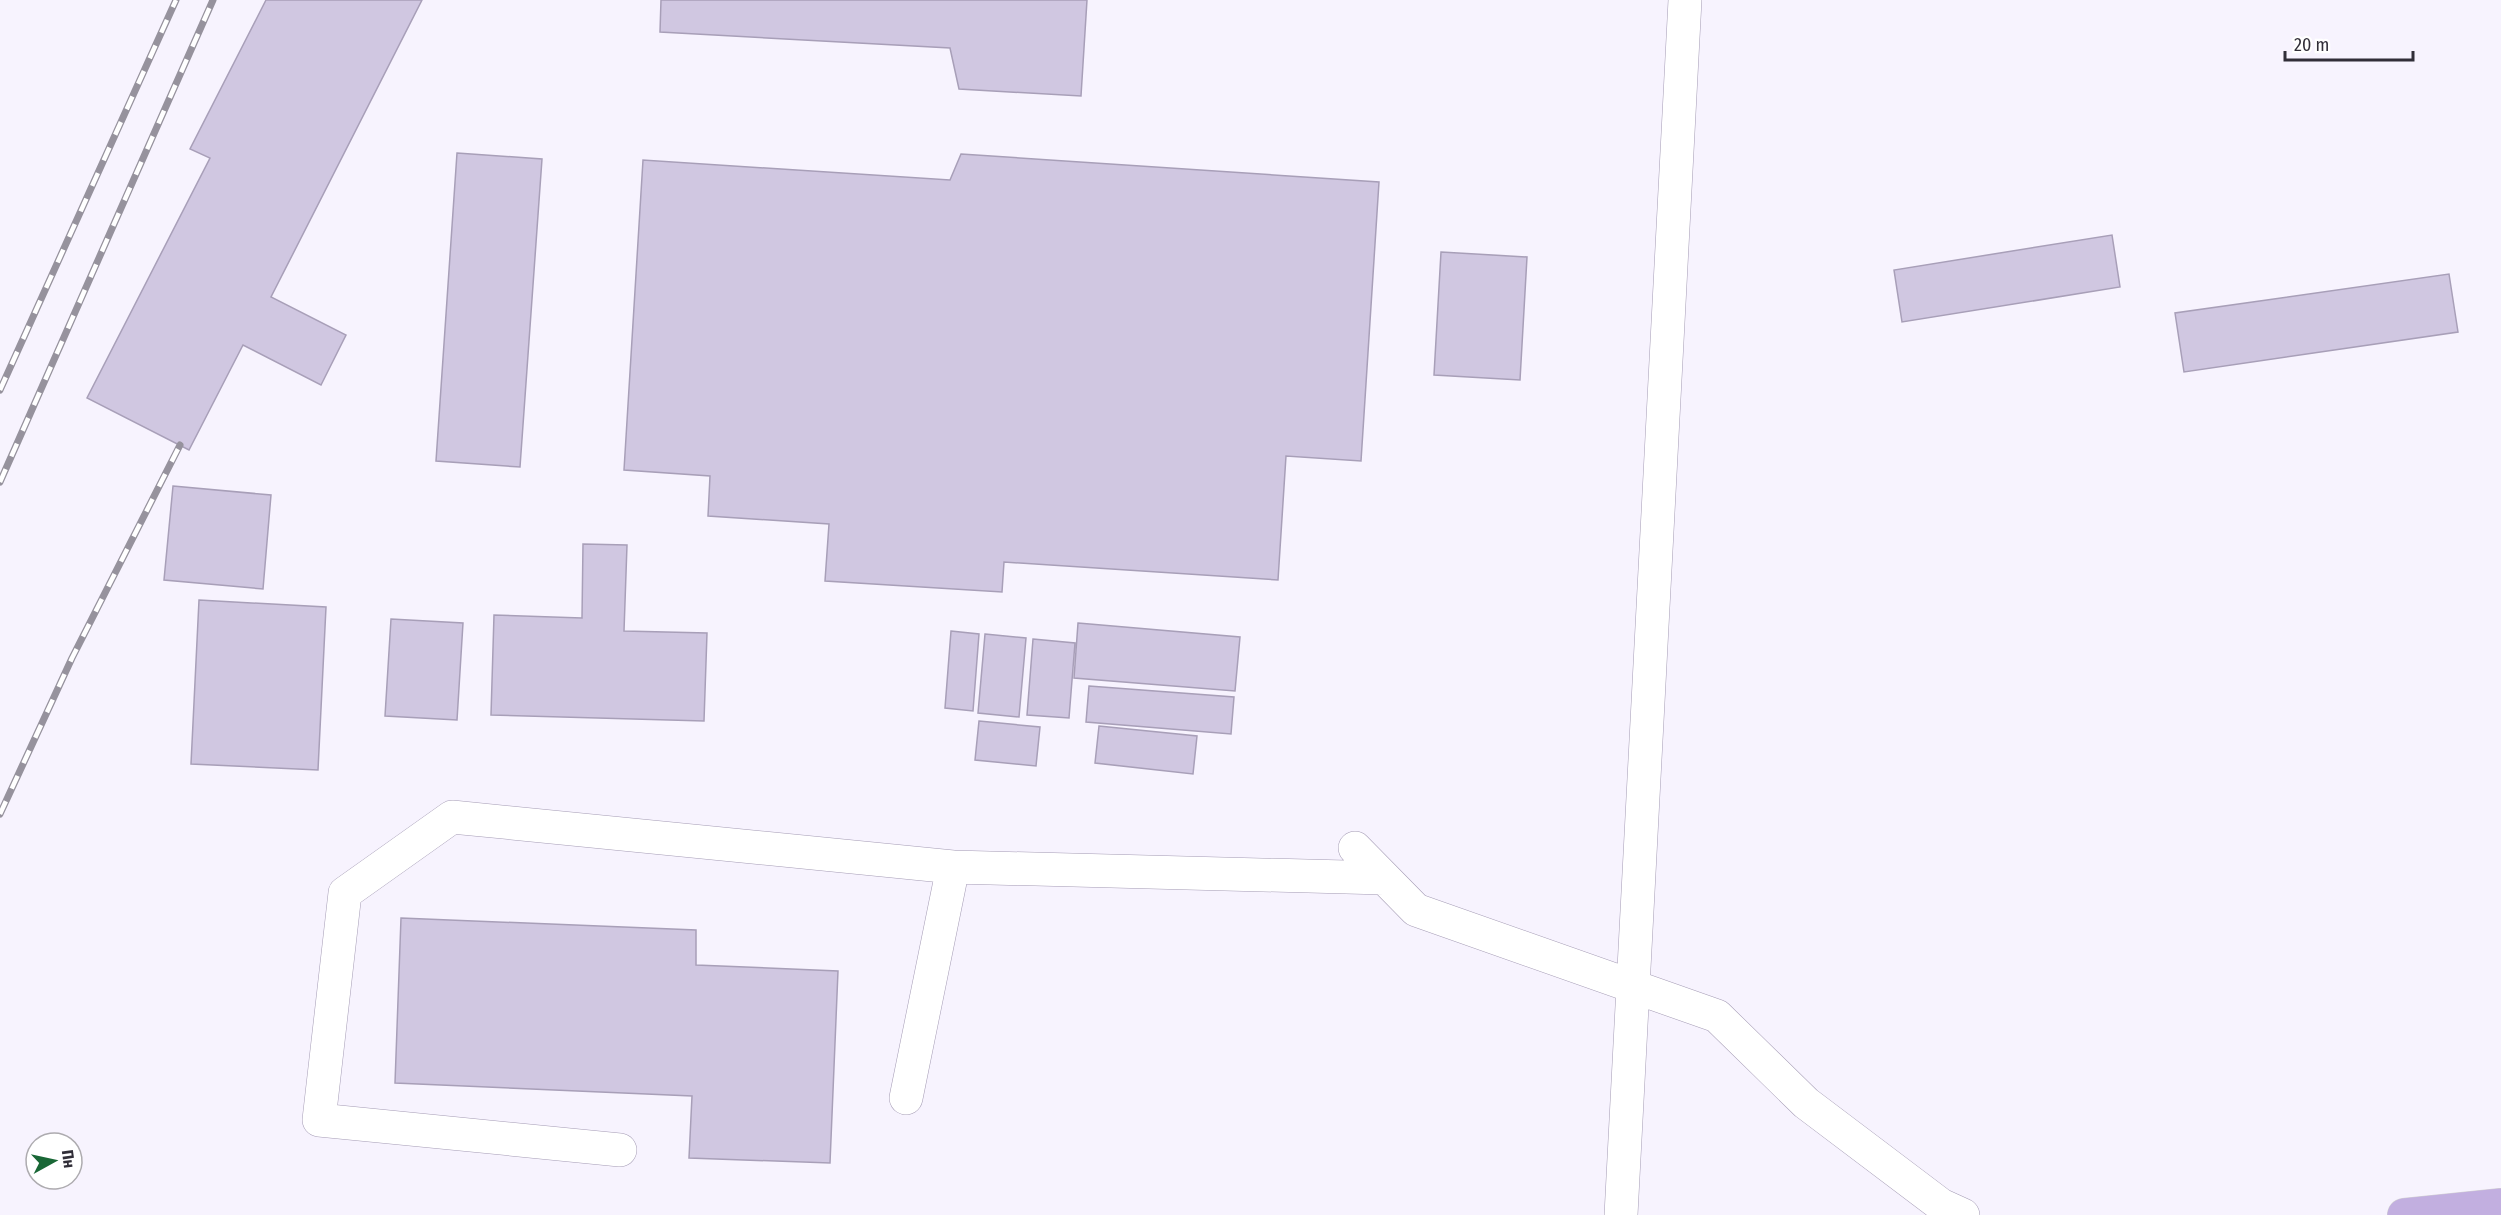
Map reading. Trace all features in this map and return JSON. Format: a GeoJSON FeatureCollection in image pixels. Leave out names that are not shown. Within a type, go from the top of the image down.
{"type":"FeatureCollection","features":[{"type":"Feature","properties":{"kind":"main road"},"geometry":{"type":"LineString","coordinates":[[2404,1215],[2501,1205]]}},
{"type":"Feature","properties":{"kind":"street"},"geometry":{"type":"LineString","coordinates":[[1622,1215],[1685,0]]}},
{"type":"Feature","properties":{"kind":"street"},"geometry":{"type":"LineString","coordinates":[[620,1150],[319,1120],[345,893],[452,817],[953,867],[1384,878]]}},
{"type":"Feature","properties":{"kind":"street"},"geometry":{"type":"LineString","coordinates":[[1355,848],[1416,910],[1717,1016],[1806,1103],[1941,1205],[1963,1215]]}},
{"type":"Feature","properties":{"kind":"street"},"geometry":{"type":"LineString","coordinates":[[906,1098],[953,867]]}},
{"type":"Feature","properties":{"kind":"building"},"geometry":{"type":"Polygon","coordinates":[[[266,0],[422,0],[271,297],[346,335],[321,385],[243,345],[189,450],[87,398],[210,158],[190,149],[266,0]]]}},
{"type":"Feature","properties":{"kind":"building"},"geometry":{"type":"Polygon","coordinates":[[[661,0],[1087,0],[1081,96],[959,89],[950,48],[660,32],[661,0]]]}},
{"type":"Feature","properties":{"kind":"building"},"geometry":{"type":"Polygon","coordinates":[[[457,153],[542,159],[520,467],[436,461],[457,153]]]}},
{"type":"Feature","properties":{"kind":"building"},"geometry":{"type":"Polygon","coordinates":[[[961,154],[1379,182],[1361,461],[1286,456],[1278,580],[1004,562],[1002,592],[825,581],[829,524],[708,516],[710,476],[624,470],[643,160],[950,180],[961,154]]]}},
{"type":"Feature","properties":{"kind":"building"},"geometry":{"type":"Polygon","coordinates":[[[2112,235],[2120,287],[1902,322],[1894,270],[2112,235]]]}},
{"type":"Feature","properties":{"kind":"building"},"geometry":{"type":"Polygon","coordinates":[[[1441,252],[1527,257],[1520,380],[1434,375],[1441,252]]]}},
{"type":"Feature","properties":{"kind":"building"},"geometry":{"type":"Polygon","coordinates":[[[2449,274],[2458,332],[2184,372],[2175,313],[2449,274]]]}},
{"type":"Feature","properties":{"kind":"building"},"geometry":{"type":"Polygon","coordinates":[[[173,486],[271,495],[263,589],[164,580],[173,486]]]}},
{"type":"Feature","properties":{"kind":"building"},"geometry":{"type":"Polygon","coordinates":[[[583,544],[627,545],[624,631],[707,633],[704,721],[491,715],[494,615],[582,618],[583,544]]]}},
{"type":"Feature","properties":{"kind":"building"},"geometry":{"type":"Polygon","coordinates":[[[199,600],[326,607],[318,770],[191,764],[199,600]]]}},
{"type":"Feature","properties":{"kind":"building"},"geometry":{"type":"Polygon","coordinates":[[[391,619],[463,623],[457,720],[385,716],[391,619]]]}},
{"type":"Feature","properties":{"kind":"building"},"geometry":{"type":"Polygon","coordinates":[[[1078,623],[1240,637],[1235,691],[1074,678],[1078,623]]]}},
{"type":"Feature","properties":{"kind":"building"},"geometry":{"type":"Polygon","coordinates":[[[951,631],[979,634],[973,711],[945,708],[951,631]]]}},
{"type":"Feature","properties":{"kind":"building"},"geometry":{"type":"Polygon","coordinates":[[[985,634],[1026,638],[1019,717],[978,713],[985,634]]]}},
{"type":"Feature","properties":{"kind":"building"},"geometry":{"type":"Polygon","coordinates":[[[1033,639],[1075,643],[1069,718],[1027,715],[1033,639]]]}},
{"type":"Feature","properties":{"kind":"building"},"geometry":{"type":"Polygon","coordinates":[[[1089,686],[1234,697],[1231,734],[1086,722],[1089,686]]]}},
{"type":"Feature","properties":{"kind":"building"},"geometry":{"type":"Polygon","coordinates":[[[979,721],[1040,727],[1036,766],[975,760],[979,721]]]}},
{"type":"Feature","properties":{"kind":"building"},"geometry":{"type":"Polygon","coordinates":[[[1099,726],[1197,736],[1193,774],[1095,763],[1099,726]]]}},
{"type":"Feature","properties":{"kind":"building"},"geometry":{"type":"Polygon","coordinates":[[[401,918],[696,930],[696,965],[838,971],[830,1163],[689,1158],[692,1096],[395,1083],[401,918]]]}},
{"type":"Feature","properties":{"kind":"railway"},"geometry":{"type":"LineString","coordinates":[[0,390],[176,0]]}},
{"type":"Feature","properties":{"kind":"railway"},"geometry":{"type":"LineString","coordinates":[[0,482],[213,0]]}},
{"type":"Feature","properties":{"kind":"railway"},"geometry":{"type":"LineString","coordinates":[[0,814],[72,658],[180,445]]}}]}
